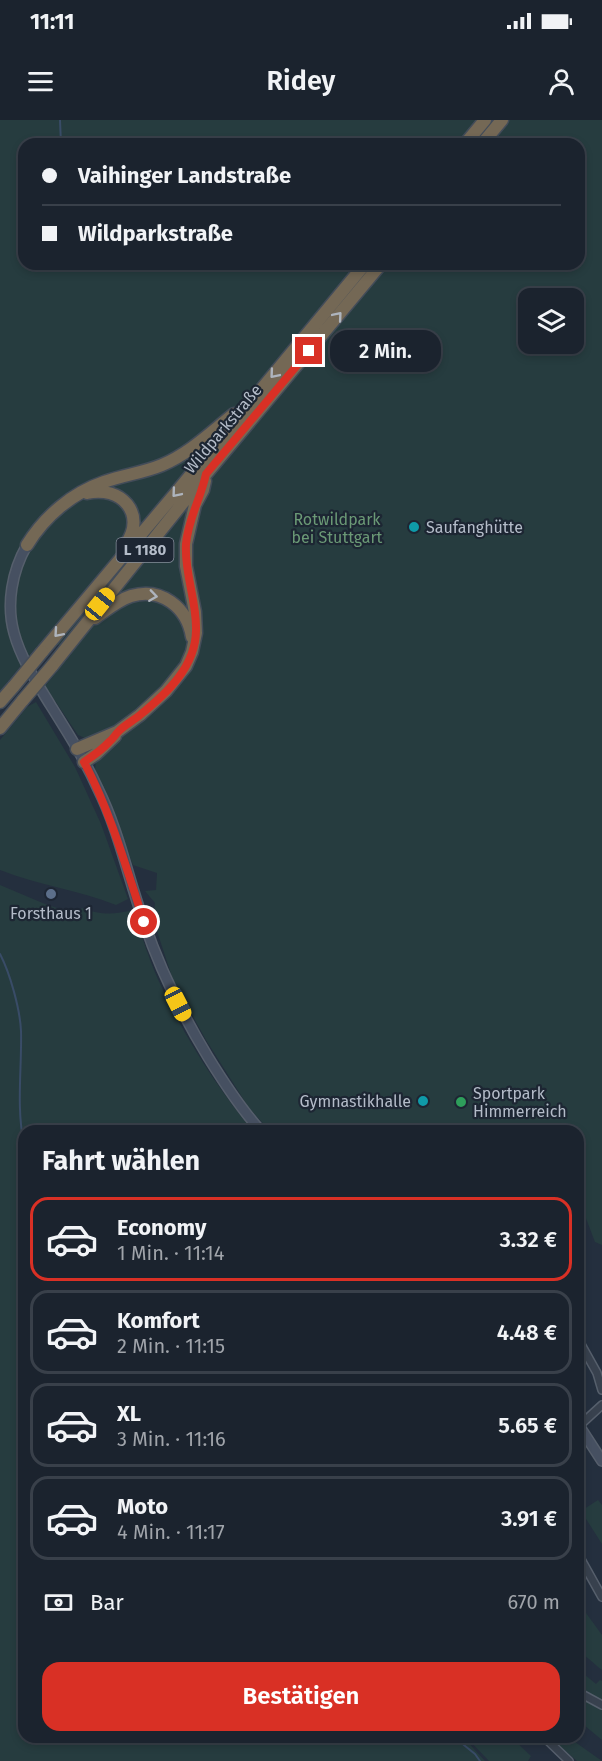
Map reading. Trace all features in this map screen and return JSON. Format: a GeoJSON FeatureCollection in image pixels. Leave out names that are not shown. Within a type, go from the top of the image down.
{"type":"FeatureCollection","features":[{"type":"Feature","properties":{"kind":"highway"},"geometry":{"type":"LineString","coordinates":[[470,138],[485,120]]}},
{"type":"Feature","properties":{"kind":"highway"},"geometry":{"type":"LineString","coordinates":[[487,138],[502,120]]}},
{"type":"Feature","properties":{"kind":"highway","name":"Wildparkstraße"},"geometry":{"type":"LineString","coordinates":[[0,702],[360,270]]}},
{"type":"Feature","properties":{"kind":"highway","name":"Wildparkstraße"},"geometry":{"type":"LineString","coordinates":[[0,728],[206,474],[376,270]]}},
{"type":"Feature","properties":{"kind":"highway","name":"L 1180"},"geometry":{"type":"LineString","coordinates":[[27,545],[37,529],[51,515],[84,489],[151,469],[173,459],[201,442],[253,399]]}},
{"type":"Feature","properties":{"kind":"highway","name":"L 1180"},"geometry":{"type":"LineString","coordinates":[[84,762],[105,747],[117,732],[148,708],[176,681],[186,666],[194,646],[196,623],[186,566],[186,544],[192,514],[203,490],[206,474]]}},
{"type":"Feature","properties":{"kind":"highway","name":"L 1180"},"geometry":{"type":"LineString","coordinates":[[77,495],[104,491],[113,493],[130,509],[133,521],[131,537],[102,582]]}},
{"type":"Feature","properties":{"kind":"highway","name":"L 1180"},"geometry":{"type":"LineString","coordinates":[[84,627],[125,598],[138,595],[161,596],[184,615],[191,630],[194,646]]}},
{"type":"Feature","properties":{"kind":"highway","name":"L 1180"},"geometry":{"type":"LineString","coordinates":[[77,749],[117,732]]}},
{"type":"Feature","properties":{"kind":"street"},"geometry":{"type":"LineString","coordinates":[[27,545],[13,582],[11,614],[14,633],[23,657],[77,749],[106,807],[144,922],[171,989],[190,1027],[234,1098],[255,1125]]}},
{"type":"Feature","properties":{"kind":"street"},"geometry":{"type":"LineString","coordinates":[[584,1349],[597,1372],[602,1390]]}},
{"type":"Feature","properties":{"kind":"street"},"geometry":{"type":"LineString","coordinates":[[584,1420],[602,1405]]}},
{"type":"Feature","properties":{"kind":"street"},"geometry":{"type":"LineString","coordinates":[[584,1434],[602,1461]]}},
{"type":"Feature","properties":{"kind":"street"},"geometry":{"type":"LineString","coordinates":[[584,1565],[602,1597]]}},
{"type":"Feature","properties":{"kind":"street"},"geometry":{"type":"LineString","coordinates":[[584,1695],[602,1705]]}},
{"type":"Feature","properties":{"kind":"street"},"geometry":{"type":"LineString","coordinates":[[550,1743],[569,1761]]}},
{"type":"Feature","properties":{"kind":"green space","name":"Rotwildpark bei Stuttgart"},"geometry":{"type":"Polygon","coordinates":[[[0,120],[602,120],[602,1245],[595,1242],[584,1213],[584,1125],[265,1125],[249,1108],[206,1040],[173,980],[153,919],[155,903],[145,891],[156,890],[157,873],[133,865],[95,769],[96,760],[148,715],[126,720],[92,739],[78,735],[45,686],[71,654],[60,645],[38,645],[0,691],[0,120]]]}},
{"type":"Feature","properties":{"kind":"green space"},"geometry":{"type":"Polygon","coordinates":[[[36,702],[75,767],[101,824],[128,899],[116,905],[0,870],[0,740],[27,707],[36,702]]]}},
{"type":"Feature","properties":{"kind":"green space"},"geometry":{"type":"Polygon","coordinates":[[[0,885],[75,914],[82,908],[107,914],[133,910],[154,969],[181,1026],[227,1098],[248,1125],[18,1125],[18,1743],[468,1743],[485,1761],[0,1761],[0,885]]]}},
{"type":"Feature","properties":{"kind":"green space"},"geometry":{"type":"Polygon","coordinates":[[[598,1500],[602,1505],[602,1544],[584,1516],[584,1509],[598,1500]]]}},
{"type":"Feature","properties":{"kind":"green space"},"geometry":{"type":"Polygon","coordinates":[[[584,1610],[602,1635],[602,1670],[584,1656],[584,1610]]]}},
{"type":"Feature","properties":{"kind":"green space"},"geometry":{"type":"Polygon","coordinates":[[[584,1674],[596,1684],[602,1681],[602,1702],[584,1692],[584,1674]]]}},
{"type":"Feature","properties":{"kind":"green space"},"geometry":{"type":"Polygon","coordinates":[[[584,1699],[602,1709],[602,1740],[584,1725],[584,1699]]]}},
{"type":"Feature","properties":{"kind":"green space"},"geometry":{"type":"Polygon","coordinates":[[[472,1743],[517,1743],[531,1756],[528,1761],[489,1761],[472,1743]]]}},
{"type":"Feature","properties":{"kind":"green space"},"geometry":{"type":"Polygon","coordinates":[[[557,1743],[576,1743],[602,1761],[577,1761],[557,1743]]]}},
{"type":"Feature","properties":{"kind":"waterway"},"geometry":{"type":"LineString","coordinates":[[60,120],[61,138]]}},
{"type":"Feature","properties":{"kind":"waterway"},"geometry":{"type":"LineString","coordinates":[[0,954],[11,981],[20,1022],[22,1125]]}},
{"type":"Feature","properties":{"kind":"waterway"},"geometry":{"type":"LineString","coordinates":[[461,1743],[480,1761]]}},
{"type":"Feature","properties":{"kind":"place","name":"Saufanghütte"},"geometry":{"type":"Point","coordinates":[414,527]}},
{"type":"Feature","properties":{"kind":"place","name":"Forsthaus 1"},"geometry":{"type":"Point","coordinates":[51,894]}},
{"type":"Feature","properties":{"kind":"place","name":"Gymnastikhalle"},"geometry":{"type":"Point","coordinates":[423,1101]}},
{"type":"Feature","properties":{"kind":"place","name":"Sportpark Himmerreich"},"geometry":{"type":"Point","coordinates":[461,1102]}},
{"type":"Feature","properties":{"kind":"route"},"geometry":{"type":"LineString","coordinates":[[144,922],[114,826],[84,762],[157,700],[176,681],[186,666],[196,633],[195,612],[186,566],[186,544],[190,522],[203,490],[206,474],[309,351]]}}]}
